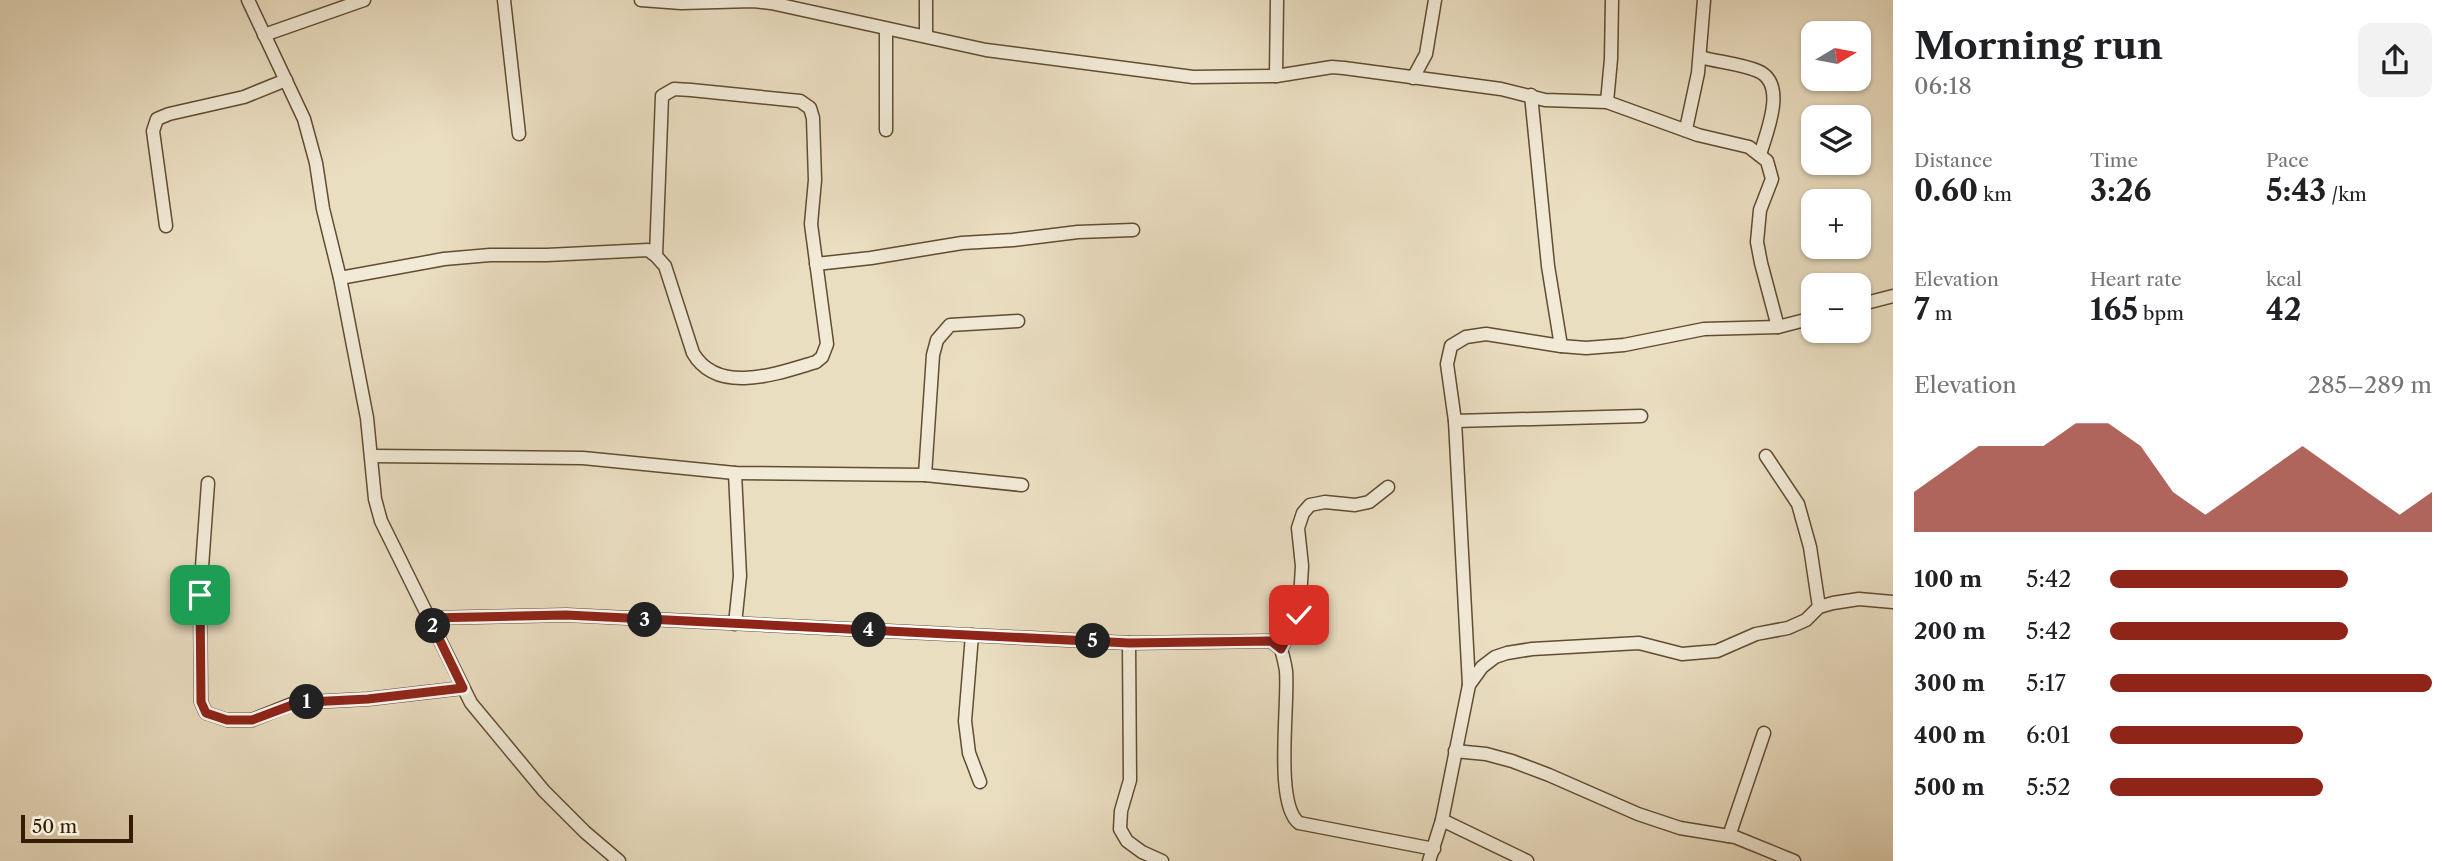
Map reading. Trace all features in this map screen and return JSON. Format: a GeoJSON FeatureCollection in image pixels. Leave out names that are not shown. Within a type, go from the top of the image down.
{"type":"FeatureCollection","features":[{"type":"Feature","properties":{"kind":"street"},"geometry":{"type":"LineString","coordinates":[[248,0],[304,119],[313,152],[365,407],[381,521],[463,688],[492,730],[544,791],[619,861]]}},
{"type":"Feature","properties":{"kind":"street"},"geometry":{"type":"LineString","coordinates":[[264,35],[364,0]]}},
{"type":"Feature","properties":{"kind":"street"},"geometry":{"type":"LineString","coordinates":[[505,0],[519,134]]}},
{"type":"Feature","properties":{"kind":"street"},"geometry":{"type":"LineString","coordinates":[[641,0],[681,3],[762,2],[986,50],[1193,77],[1276,76],[1332,67],[1545,100],[1607,102],[1698,135],[1749,147],[1768,161],[1772,179],[1760,210],[1758,242],[1760,264],[1778,327]]}},
{"type":"Feature","properties":{"kind":"street"},"geometry":{"type":"LineString","coordinates":[[926,0],[926,36]]}},
{"type":"Feature","properties":{"kind":"street"},"geometry":{"type":"LineString","coordinates":[[1276,76],[1277,0]]}},
{"type":"Feature","properties":{"kind":"street"},"geometry":{"type":"LineString","coordinates":[[1413,78],[1426,54],[1435,0]]}},
{"type":"Feature","properties":{"kind":"street"},"geometry":{"type":"LineString","coordinates":[[1607,102],[1612,0]]}},
{"type":"Feature","properties":{"kind":"street"},"geometry":{"type":"LineString","coordinates":[[1685,129],[1699,73],[1704,0]]}},
{"type":"Feature","properties":{"kind":"street"},"geometry":{"type":"LineString","coordinates":[[886,29],[886,130]]}},
{"type":"Feature","properties":{"kind":"street"},"geometry":{"type":"LineString","coordinates":[[1700,57],[1759,71],[1768,78],[1775,99],[1760,155]]}},
{"type":"Feature","properties":{"kind":"street"},"geometry":{"type":"LineString","coordinates":[[166,226],[153,131],[157,119],[244,97],[286,80]]}},
{"type":"Feature","properties":{"kind":"street"},"geometry":{"type":"LineString","coordinates":[[340,278],[444,259],[648,250],[656,256],[669,277],[700,364],[720,374],[739,378],[782,372],[816,362],[822,358],[827,344],[811,224],[815,180],[813,118],[810,108],[800,101],[691,90],[674,89],[662,96],[656,256]]}},
{"type":"Feature","properties":{"kind":"street"},"geometry":{"type":"LineString","coordinates":[[1531,96],[1548,266],[1561,346]]}},
{"type":"Feature","properties":{"kind":"street"},"geometry":{"type":"LineString","coordinates":[[816,264],[961,243],[1078,232],[1133,230]]}},
{"type":"Feature","properties":{"kind":"street"},"geometry":{"type":"LineString","coordinates":[[1871,302],[1893,296]]}},
{"type":"Feature","properties":{"kind":"street"},"geometry":{"type":"LineString","coordinates":[[925,475],[933,355],[937,340],[950,325],[1018,321]]}},
{"type":"Feature","properties":{"kind":"street"},"geometry":{"type":"LineString","coordinates":[[429,618],[566,615],[1129,643],[1271,641],[1281,649],[1286,671],[1285,787],[1291,817],[1299,823],[1432,855],[1442,820],[1469,685],[1455,421],[1447,365],[1451,346],[1466,337],[1486,334],[1586,348],[1624,345],[1704,329],[1778,327],[1801,321]]}},
{"type":"Feature","properties":{"kind":"street"},"geometry":{"type":"LineString","coordinates":[[1455,421],[1641,416]]}},
{"type":"Feature","properties":{"kind":"street"},"geometry":{"type":"LineString","coordinates":[[372,456],[583,458],[735,473],[925,475],[1022,485]]}},
{"type":"Feature","properties":{"kind":"street"},"geometry":{"type":"LineString","coordinates":[[1766,456],[1798,504],[1810,547],[1819,607]]}},
{"type":"Feature","properties":{"kind":"street"},"geometry":{"type":"LineString","coordinates":[[735,473],[740,576],[735,624]]}},
{"type":"Feature","properties":{"kind":"street"},"geometry":{"type":"LineString","coordinates":[[208,483],[200,595],[201,702],[206,713],[227,720],[252,720],[292,705],[309,702],[368,699],[463,688]]}},
{"type":"Feature","properties":{"kind":"street"},"geometry":{"type":"LineString","coordinates":[[1281,649],[1299,615],[1302,566],[1298,528],[1303,513],[1310,505],[1325,502],[1355,505],[1369,502],[1388,487]]}},
{"type":"Feature","properties":{"kind":"street"},"geometry":{"type":"LineString","coordinates":[[1469,685],[1482,667],[1495,657],[1507,653],[1532,649],[1581,648],[1609,643],[1639,643],[1682,654],[1717,651],[1756,634],[1788,628],[1806,620],[1819,607],[1859,600],[1893,602]]}},
{"type":"Feature","properties":{"kind":"street"},"geometry":{"type":"LineString","coordinates":[[972,635],[965,721],[969,753],[980,782]]}},
{"type":"Feature","properties":{"kind":"street"},"geometry":{"type":"LineString","coordinates":[[1129,643],[1129,780],[1121,811],[1120,829],[1127,841],[1142,852],[1162,861]]}},
{"type":"Feature","properties":{"kind":"street"},"geometry":{"type":"LineString","coordinates":[[1729,836],[1764,733]]}},
{"type":"Feature","properties":{"kind":"street"},"geometry":{"type":"LineString","coordinates":[[1455,751],[1486,754],[1512,761],[1638,814],[1680,828],[1729,836],[1794,861]]}},
{"type":"Feature","properties":{"kind":"street"},"geometry":{"type":"LineString","coordinates":[[1442,820],[1527,861]]}},
{"type":"Feature","properties":{"kind":"route"},"geometry":{"type":"LineString","coordinates":[[200,595],[201,702],[206,713],[227,720],[252,720],[292,705],[309,702],[368,699],[463,688],[429,618],[566,615],[1129,643],[1271,641],[1281,649],[1299,615]]}}]}
